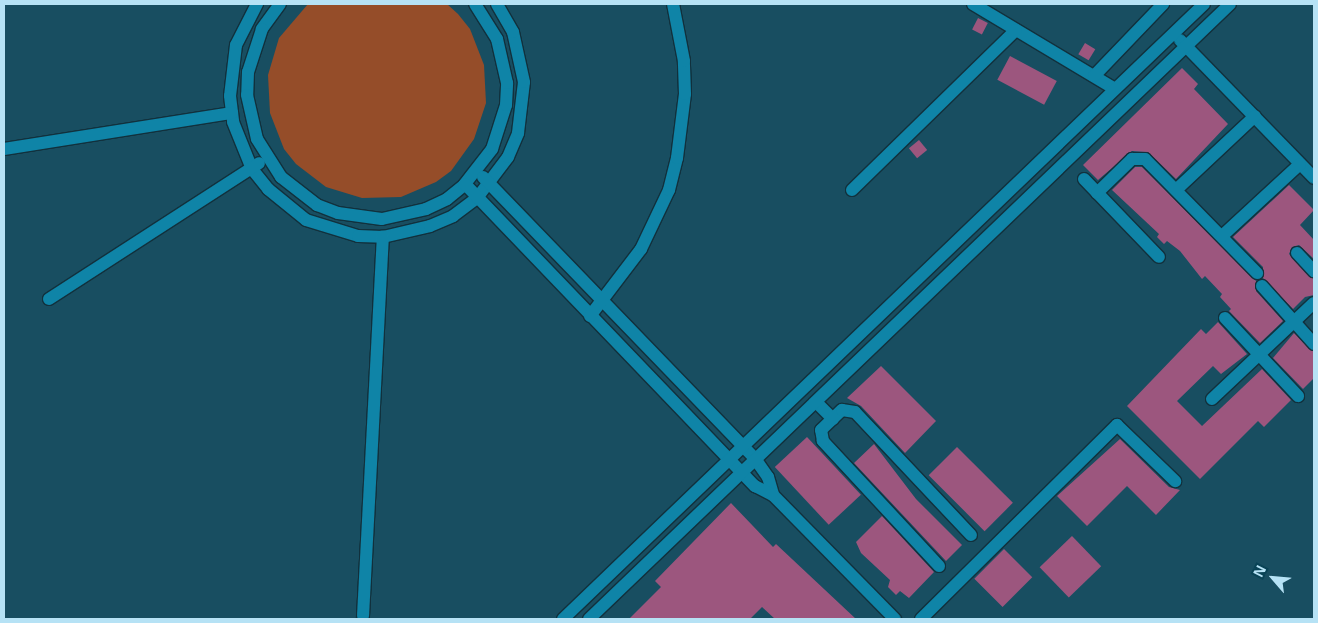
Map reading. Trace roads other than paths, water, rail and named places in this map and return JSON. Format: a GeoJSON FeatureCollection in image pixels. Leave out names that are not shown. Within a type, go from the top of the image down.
{"type":"FeatureCollection","features":[{"type":"Feature","properties":{"kind":"street"},"geometry":{"type":"LineString","coordinates":[[257,4],[236,45],[231,70],[232,113],[241,146],[252,168],[268,190],[306,220],[358,236],[383,237],[430,226],[453,216],[477,197],[489,184],[508,157],[523,108],[521,56],[503,5],[486,19]]}},
{"type":"Feature","properties":{"kind":"street"},"geometry":{"type":"LineString","coordinates":[[280,4],[262,29],[248,72],[250,118],[267,157],[298,192],[324,208],[360,218],[382,219],[426,209],[465,184],[477,171],[492,149],[506,106],[504,60],[486,19],[475,4]]}},
{"type":"Feature","properties":{"kind":"street"},"geometry":{"type":"LineString","coordinates":[[590,316],[624,276],[657,220],[677,158],[685,94],[684,61],[673,4]]}},
{"type":"Feature","properties":{"kind":"street"},"geometry":{"type":"LineString","coordinates":[[973,4],[1115,89]]}},
{"type":"Feature","properties":{"kind":"street"},"geometry":{"type":"LineString","coordinates":[[1094,76],[1162,4]]}},
{"type":"Feature","properties":{"kind":"street"},"geometry":{"type":"LineString","coordinates":[[564,619],[1204,4]]}},
{"type":"Feature","properties":{"kind":"street"},"geometry":{"type":"LineString","coordinates":[[589,619],[1230,4]]}},
{"type":"Feature","properties":{"kind":"street"},"geometry":{"type":"LineString","coordinates":[[852,190],[1016,30]]}},
{"type":"Feature","properties":{"kind":"street"},"geometry":{"type":"LineString","coordinates":[[1173,33],[1314,178]]}},
{"type":"Feature","properties":{"kind":"street"},"geometry":{"type":"LineString","coordinates":[[4,149],[232,113]]}},
{"type":"Feature","properties":{"kind":"street"},"geometry":{"type":"LineString","coordinates":[[1176,190],[1255,116]]}},
{"type":"Feature","properties":{"kind":"street"},"geometry":{"type":"LineString","coordinates":[[49,299],[267,157]]}},
{"type":"Feature","properties":{"kind":"street"},"geometry":{"type":"LineString","coordinates":[[1097,193],[1138,157],[1176,190],[1257,272]]}},
{"type":"Feature","properties":{"kind":"street"},"geometry":{"type":"LineString","coordinates":[[1222,236],[1300,164]]}},
{"type":"Feature","properties":{"kind":"street"},"geometry":{"type":"LineString","coordinates":[[477,171],[756,460],[768,477],[773,495]]}},
{"type":"Feature","properties":{"kind":"street"},"geometry":{"type":"LineString","coordinates":[[1084,179],[1159,257]]}},
{"type":"Feature","properties":{"kind":"street"},"geometry":{"type":"LineString","coordinates":[[465,184],[755,486],[773,495],[894,619]]}},
{"type":"Feature","properties":{"kind":"street"},"geometry":{"type":"LineString","coordinates":[[363,616],[383,237]]}},
{"type":"Feature","properties":{"kind":"street"},"geometry":{"type":"LineString","coordinates":[[1297,253],[1314,272]]}},
{"type":"Feature","properties":{"kind":"street"},"geometry":{"type":"LineString","coordinates":[[1262,286],[1314,344]]}},
{"type":"Feature","properties":{"kind":"street"},"geometry":{"type":"LineString","coordinates":[[1212,399],[1314,303]]}},
{"type":"Feature","properties":{"kind":"street"},"geometry":{"type":"LineString","coordinates":[[1225,318],[1298,396]]}},
{"type":"Feature","properties":{"kind":"street"},"geometry":{"type":"LineString","coordinates":[[816,402],[832,419]]}},
{"type":"Feature","properties":{"kind":"street"},"geometry":{"type":"LineString","coordinates":[[939,566],[823,441],[821,430],[832,419],[842,410],[855,412],[971,535]]}},
{"type":"Feature","properties":{"kind":"street"},"geometry":{"type":"LineString","coordinates":[[921,619],[1117,424],[1175,482]]}}]}
